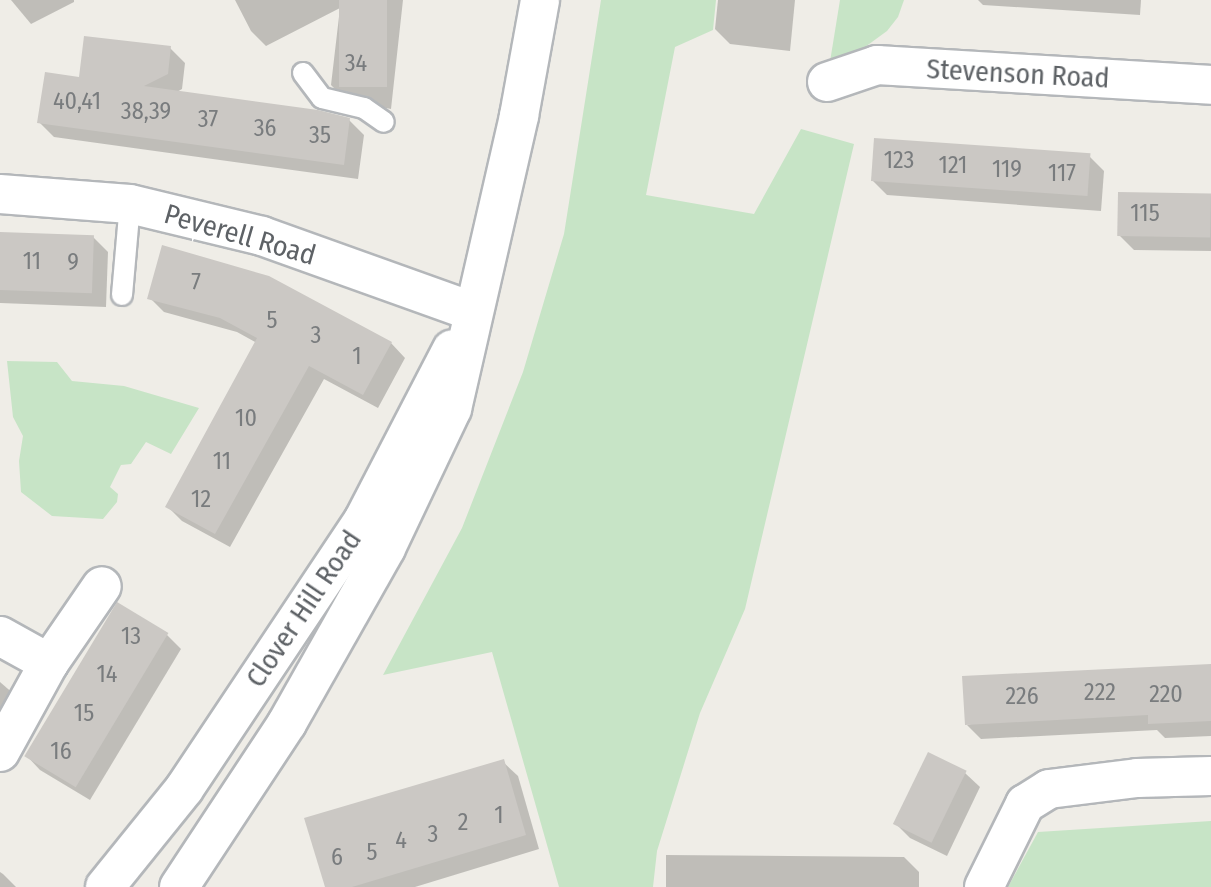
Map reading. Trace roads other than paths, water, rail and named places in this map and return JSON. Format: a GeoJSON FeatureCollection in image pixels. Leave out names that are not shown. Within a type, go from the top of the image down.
{"type":"FeatureCollection","features":[{"type":"Feature","properties":{"kind":"street","name":"Clover Hill Road"},"geometry":{"type":"LineString","coordinates":[[179,887],[287,723],[386,548],[452,409],[519,116],[540,0]]}},
{"type":"Feature","properties":{"kind":"street","name":"Stevenson Road"},"geometry":{"type":"LineString","coordinates":[[827,82],[877,65],[1211,85]]}},
{"type":"Feature","properties":{"kind":"street","name":"Peverell Road"},"geometry":{"type":"LineString","coordinates":[[0,194],[130,204],[262,236],[472,311]]}},
{"type":"Feature","properties":{"kind":"street","name":"Clover Hill Road"},"geometry":{"type":"LineString","coordinates":[[105,887],[184,789],[364,519],[472,311]]}},
{"type":"Feature","properties":{"kind":"street"},"geometry":{"type":"LineString","coordinates":[[1,751],[49,663],[102,586]]}},
{"type":"Feature","properties":{"kind":"street"},"geometry":{"type":"LineString","coordinates":[[0,636],[49,663]]}},
{"type":"Feature","properties":{"kind":"street"},"geometry":{"type":"LineString","coordinates":[[984,887],[1025,804],[1049,789],[1137,778],[1211,776]]}},
{"type":"Feature","properties":{"kind":"lane"},"geometry":{"type":"LineString","coordinates":[[303,73],[322,98],[364,108],[384,122]]}},
{"type":"Feature","properties":{"kind":"lane"},"geometry":{"type":"LineString","coordinates":[[122,295],[130,204]]}}]}
